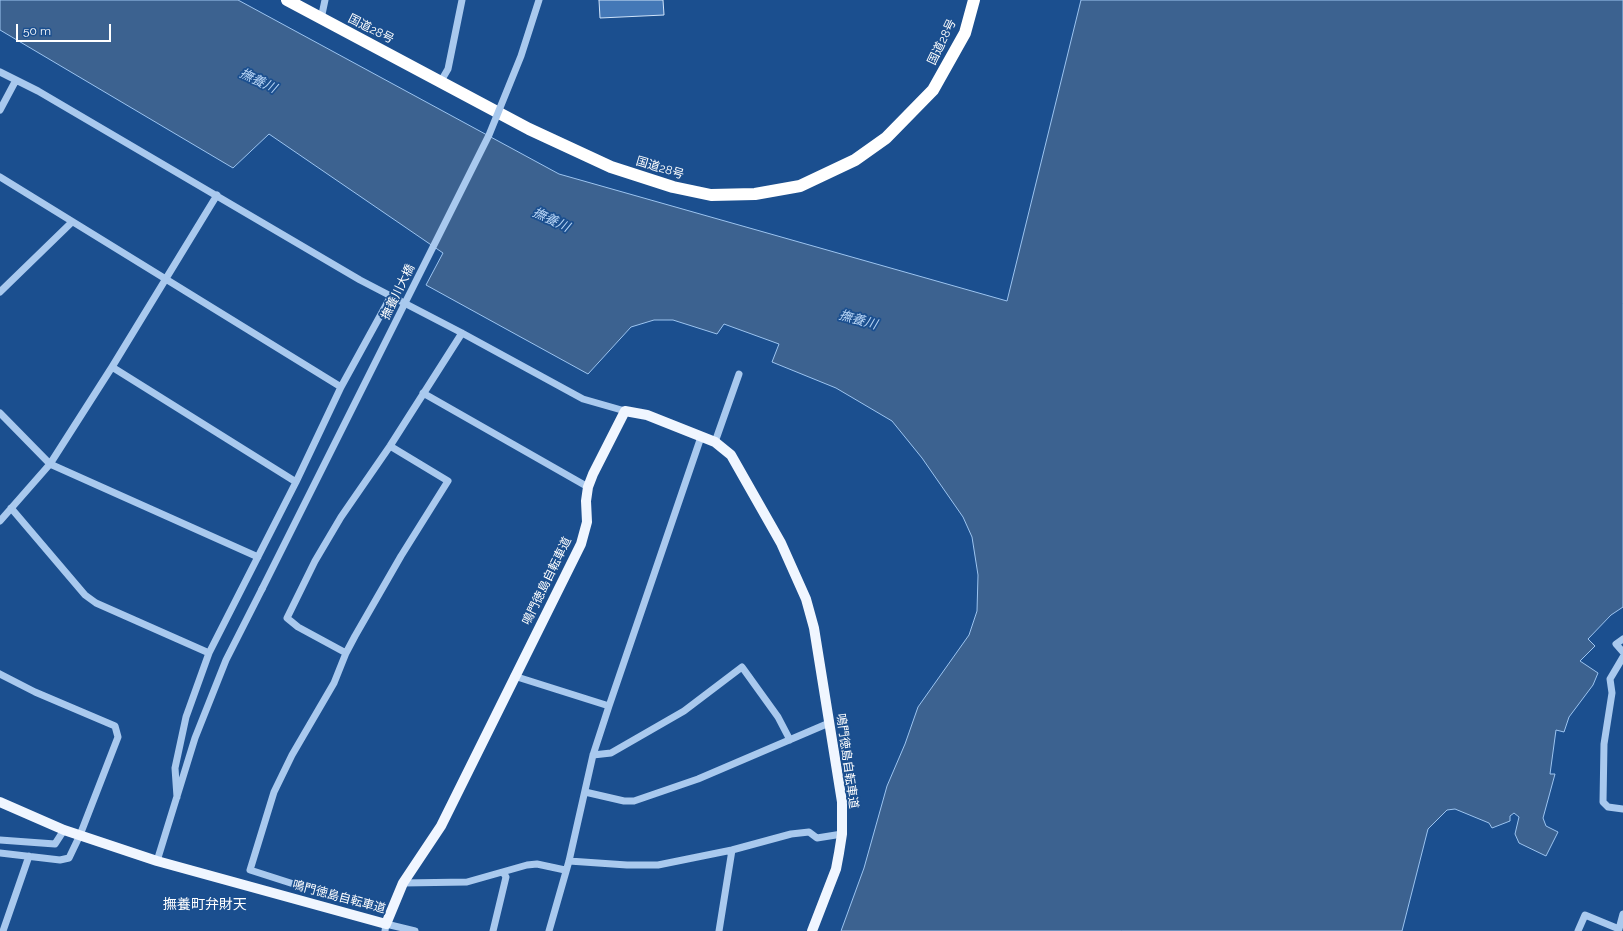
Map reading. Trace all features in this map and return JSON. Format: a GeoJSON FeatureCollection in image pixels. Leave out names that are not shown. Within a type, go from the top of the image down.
{"type":"FeatureCollection","features":[{"type":"Feature","properties":{"kind":"highway","name":"国道28号"},"geometry":{"type":"LineString","coordinates":[[287,0],[529,129],[611,166],[673,188],[712,195],[755,194],[800,186],[855,160],[886,138],[933,90],[965,33],[974,0]]}},
{"type":"Feature","properties":{"kind":"main road","name":"鳴門徳島自転車道"},"geometry":{"type":"LineString","coordinates":[[0,802],[64,830],[157,861],[385,928],[403,883],[441,826],[514,676],[581,544],[587,522],[586,501],[588,487],[625,411],[647,415],[715,442],[731,455],[781,543],[800,585],[814,628],[842,802],[842,834],[836,869],[812,931]]}},
{"type":"Feature","properties":{"kind":"street"},"geometry":{"type":"LineString","coordinates":[[321,19],[325,0]]}},
{"type":"Feature","properties":{"kind":"street"},"geometry":{"type":"LineString","coordinates":[[441,81],[448,69],[462,0]]}},
{"type":"Feature","properties":{"kind":"street","name":"撫養川大橋"},"geometry":{"type":"LineString","coordinates":[[157,861],[195,738],[226,660],[489,135],[521,56],[539,0]]}},
{"type":"Feature","properties":{"kind":"street"},"geometry":{"type":"LineString","coordinates":[[0,72],[38,91],[360,280],[462,333],[583,399],[625,411]]}},
{"type":"Feature","properties":{"kind":"street"},"geometry":{"type":"LineString","coordinates":[[0,110],[16,80]]}},
{"type":"Feature","properties":{"kind":"street"},"geometry":{"type":"LineString","coordinates":[[0,177],[341,387]]}},
{"type":"Feature","properties":{"kind":"street"},"geometry":{"type":"LineString","coordinates":[[0,521],[50,464],[167,279],[217,195]]}},
{"type":"Feature","properties":{"kind":"street"},"geometry":{"type":"LineString","coordinates":[[0,292],[72,222]]}},
{"type":"Feature","properties":{"kind":"street"},"geometry":{"type":"LineString","coordinates":[[176,798],[175,768],[186,717],[209,653],[296,482],[341,387],[391,296]]}},
{"type":"Feature","properties":{"kind":"street"},"geometry":{"type":"LineString","coordinates":[[346,653],[298,628],[287,618],[315,562],[341,517],[390,446],[462,333]]}},
{"type":"Feature","properties":{"kind":"street"},"geometry":{"type":"LineString","coordinates":[[112,367],[296,482]]}},
{"type":"Feature","properties":{"kind":"street"},"geometry":{"type":"LineString","coordinates":[[715,442],[739,374]]}},
{"type":"Feature","properties":{"kind":"street"},"geometry":{"type":"LineString","coordinates":[[423,393],[588,487]]}},
{"type":"Feature","properties":{"kind":"street"},"geometry":{"type":"LineString","coordinates":[[0,413],[50,464],[258,557]]}},
{"type":"Feature","properties":{"kind":"street"},"geometry":{"type":"LineString","coordinates":[[549,931],[565,870],[569,861],[593,755],[701,437]]}},
{"type":"Feature","properties":{"kind":"street"},"geometry":{"type":"LineString","coordinates":[[303,887],[250,870],[274,792],[292,755],[334,684],[346,653],[401,556],[448,481],[390,446]]}},
{"type":"Feature","properties":{"kind":"street"},"geometry":{"type":"LineString","coordinates":[[11,508],[85,595],[96,603],[209,653]]}},
{"type":"Feature","properties":{"kind":"street"},"geometry":{"type":"LineString","coordinates":[[1623,639],[1616,644],[1623,652]]}},
{"type":"Feature","properties":{"kind":"street"},"geometry":{"type":"LineString","coordinates":[[1623,657],[1610,680],[1612,693],[1604,744],[1603,802],[1608,807],[1623,809]]}},
{"type":"Feature","properties":{"kind":"street"},"geometry":{"type":"LineString","coordinates":[[593,755],[611,753],[684,711],[742,667],[778,718],[790,740]]}},
{"type":"Feature","properties":{"kind":"street"},"geometry":{"type":"LineString","coordinates":[[0,674],[35,692],[115,726],[118,737],[80,835],[69,858],[60,860],[0,853]]}},
{"type":"Feature","properties":{"kind":"street"},"geometry":{"type":"LineString","coordinates":[[514,676],[609,706]]}},
{"type":"Feature","properties":{"kind":"street"},"geometry":{"type":"LineString","coordinates":[[585,792],[624,801],[634,801],[698,779],[829,723]]}},
{"type":"Feature","properties":{"kind":"street"},"geometry":{"type":"LineString","coordinates":[[0,840],[55,844],[64,830]]}},
{"type":"Feature","properties":{"kind":"street"},"geometry":{"type":"LineString","coordinates":[[569,861],[627,865],[658,865],[732,850],[791,834],[809,832],[817,838],[842,834]]}},
{"type":"Feature","properties":{"kind":"street"},"geometry":{"type":"LineString","coordinates":[[719,931],[732,850]]}},
{"type":"Feature","properties":{"kind":"street"},"geometry":{"type":"LineString","coordinates":[[3,931],[29,856]]}},
{"type":"Feature","properties":{"kind":"street"},"geometry":{"type":"LineString","coordinates":[[403,883],[467,882],[527,865],[537,864],[565,870]]}},
{"type":"Feature","properties":{"kind":"street"},"geometry":{"type":"LineString","coordinates":[[493,931],[506,877],[503,872]]}},
{"type":"Feature","properties":{"kind":"street"},"geometry":{"type":"LineString","coordinates":[[1578,931],[1585,915],[1618,929],[1623,914]]}},
{"type":"Feature","properties":{"kind":"street"},"geometry":{"type":"LineString","coordinates":[[385,928],[415,931]]}},
{"type":"Feature","properties":{"kind":"water","name":"撫養川"},"geometry":{"type":"Polygon","coordinates":[[[0,0],[238,0],[559,174],[1007,301],[1081,0],[1623,0],[1623,607],[1611,615],[1588,639],[1595,646],[1580,661],[1598,673],[1593,685],[1569,717],[1564,732],[1556,730],[1550,774],[1555,774],[1543,818],[1546,826],[1558,832],[1546,856],[1519,843],[1515,834],[1519,817],[1514,813],[1510,816],[1510,821],[1492,828],[1489,823],[1455,809],[1447,810],[1428,829],[1402,931],[841,931],[864,868],[887,786],[905,744],[918,707],[969,635],[977,611],[978,575],[972,537],[963,517],[922,458],[892,421],[836,388],[772,362],[779,344],[724,324],[717,334],[673,320],[654,320],[631,327],[588,374],[426,285],[443,253],[269,134],[233,168],[0,30],[0,0]]]}},
{"type":"Feature","properties":{"kind":"building"},"geometry":{"type":"Polygon","coordinates":[[[599,0],[663,0],[664,15],[600,18],[599,0]]]}},
{"type":"Feature","properties":{"kind":"district","name":"撫養町弁財天"},"geometry":{"type":"Point","coordinates":[205,905]}}]}
